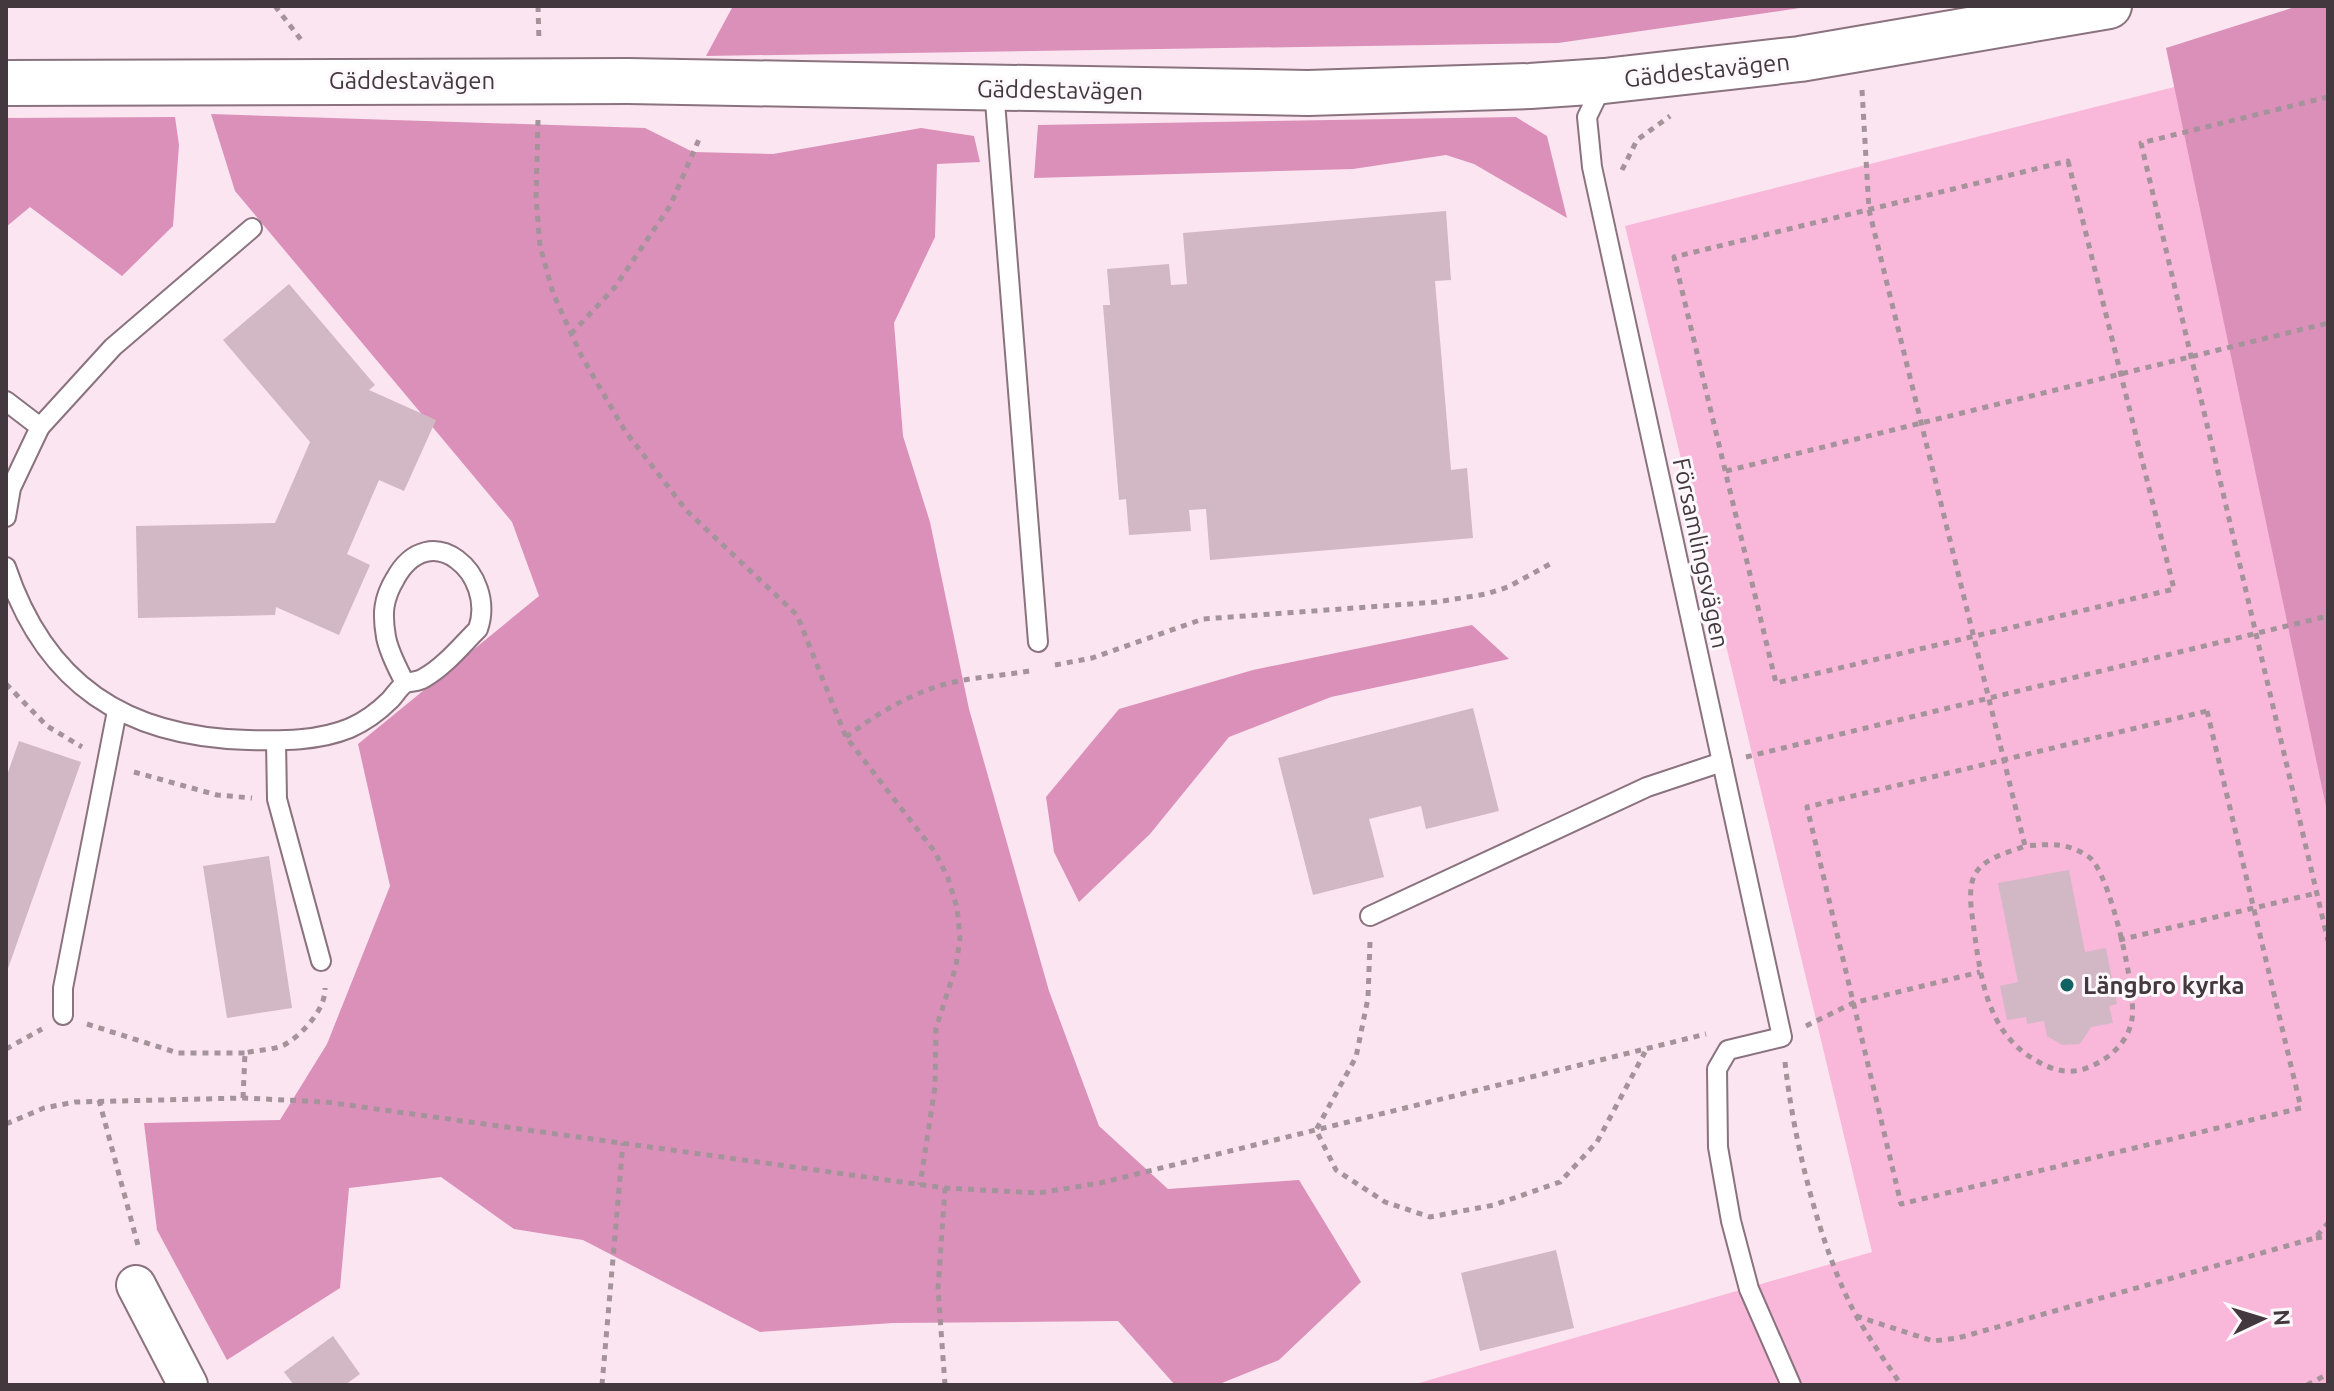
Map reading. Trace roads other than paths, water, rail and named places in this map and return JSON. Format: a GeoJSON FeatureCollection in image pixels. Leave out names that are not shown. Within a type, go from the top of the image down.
{"type":"FeatureCollection","features":[{"type":"Feature","properties":{"kind":"street","name":"Gäddestavägen"},"geometry":{"type":"LineString","coordinates":[[6,83],[597,80],[1308,93],[1604,81],[1800,59],[2109,6]]}},
{"type":"Feature","properties":{"kind":"street"},"geometry":{"type":"LineString","coordinates":[[136,1285],[188,1385]]}},
{"type":"Feature","properties":{"kind":"lane","name":"Församlingsvägen"},"geometry":{"type":"LineString","coordinates":[[1604,81],[1587,117],[1592,167],[1782,1037],[1728,1050],[1717,1069],[1718,1147],[1749,1289],[1791,1385]]}},
{"type":"Feature","properties":{"kind":"lane"},"geometry":{"type":"LineString","coordinates":[[994,89],[1038,642]]}},
{"type":"Feature","properties":{"kind":"lane"},"geometry":{"type":"LineString","coordinates":[[6,517],[11,488],[40,427],[113,347],[252,228]]}},
{"type":"Feature","properties":{"kind":"lane"},"geometry":{"type":"LineString","coordinates":[[6,401],[40,427]]}},
{"type":"Feature","properties":{"kind":"lane"},"geometry":{"type":"LineString","coordinates":[[6,567],[12,607],[69,676],[117,711],[166,729],[217,739],[276,741],[347,730],[370,719],[405,683],[422,680],[441,666],[478,629],[482,617],[478,586],[459,560],[439,551],[418,552],[403,563],[383,599],[387,642],[405,683]]}},
{"type":"Feature","properties":{"kind":"lane"},"geometry":{"type":"LineString","coordinates":[[63,1015],[63,988],[117,711]]}},
{"type":"Feature","properties":{"kind":"lane"},"geometry":{"type":"LineString","coordinates":[[276,741],[277,799],[321,961]]}},
{"type":"Feature","properties":{"kind":"lane"},"geometry":{"type":"LineString","coordinates":[[1370,916],[1647,787],[1722,762]]}},
{"type":"Feature","properties":{"kind":"place","name":"Längbro kyrka"},"geometry":{"type":"Point","coordinates":[2067,985]}}]}
